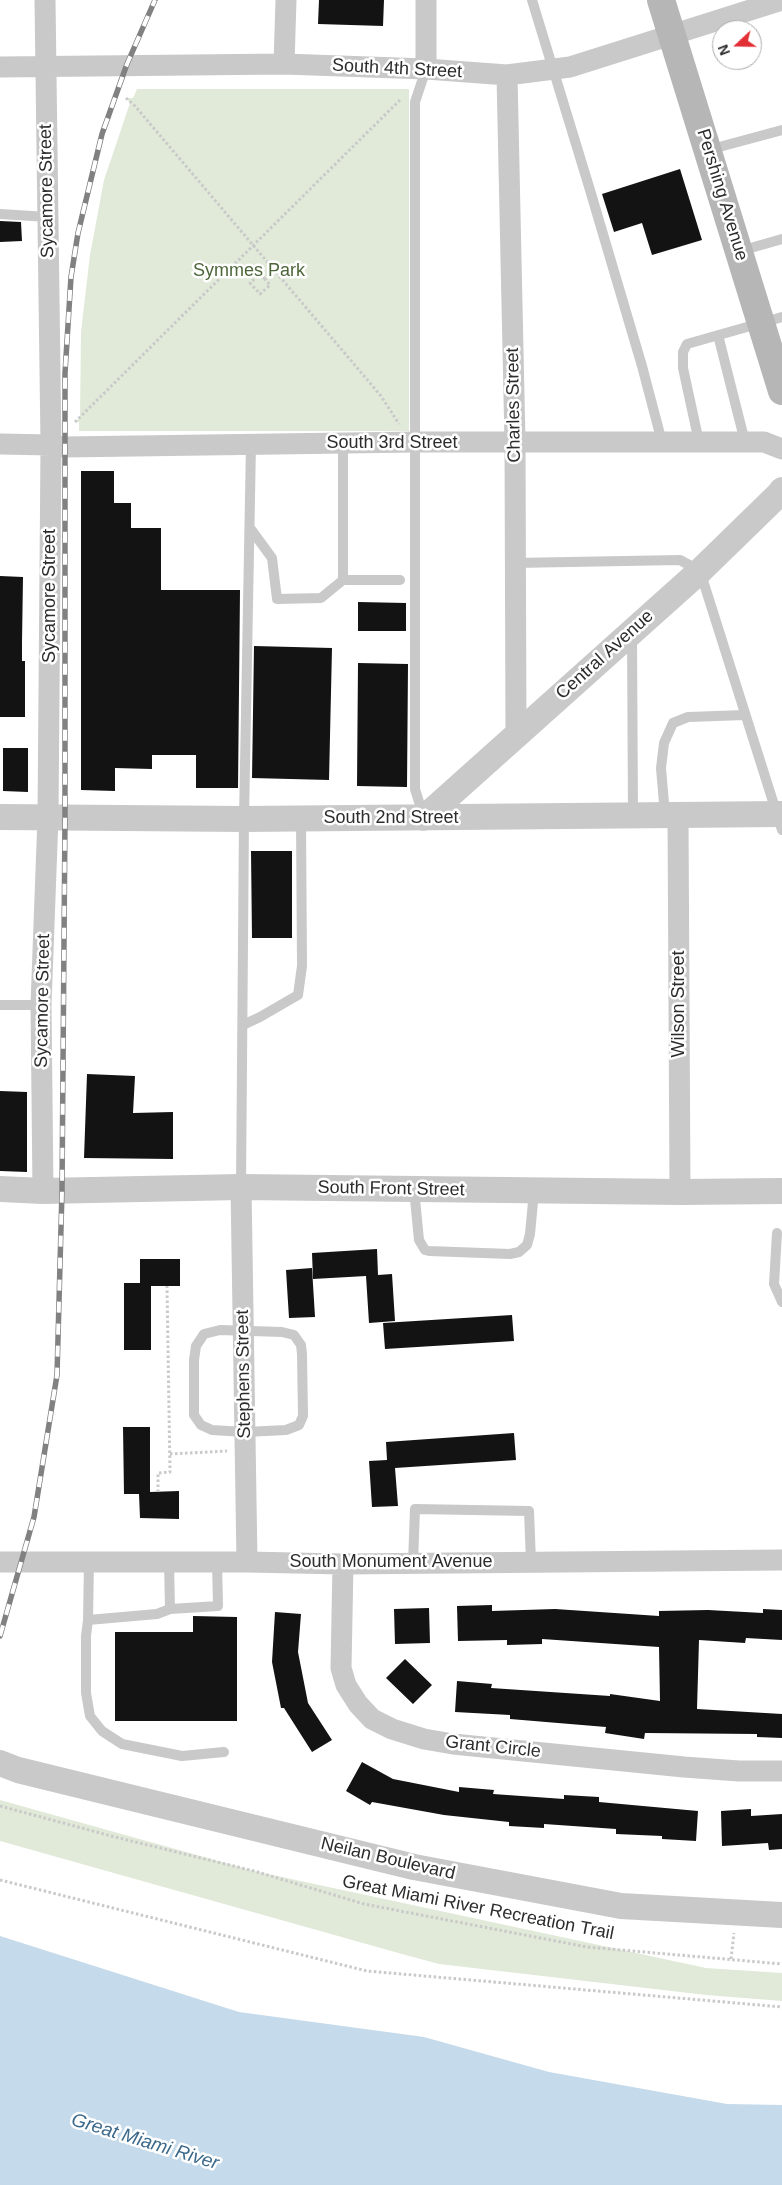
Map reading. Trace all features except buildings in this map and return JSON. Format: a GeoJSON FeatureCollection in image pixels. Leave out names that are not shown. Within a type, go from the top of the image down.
{"type":"FeatureCollection","features":[{"type":"Feature","properties":{"kind":"main road","name":"Pershing Avenue"},"geometry":{"type":"LineString","coordinates":[[661,0],[739,251],[771,320],[782,391]]}},
{"type":"Feature","properties":{"kind":"street","name":"Sycamore Street"},"geometry":{"type":"LineString","coordinates":[[43,1191],[40,1005],[48,817],[51,445],[45,0]]}},
{"type":"Feature","properties":{"kind":"street"},"geometry":{"type":"LineString","coordinates":[[284,64],[286,0]]}},
{"type":"Feature","properties":{"kind":"street"},"geometry":{"type":"LineString","coordinates":[[426,0],[426,69]]}},
{"type":"Feature","properties":{"kind":"street","name":"South 4th Street"},"geometry":{"type":"LineString","coordinates":[[0,67],[284,64],[426,69],[507,76],[570,67],[782,0]]}},
{"type":"Feature","properties":{"kind":"street","name":"Charles Street"},"geometry":{"type":"LineString","coordinates":[[507,76],[515,442],[516,735]]}},
{"type":"Feature","properties":{"kind":"street","name":"South 3rd Street"},"geometry":{"type":"LineString","coordinates":[[0,444],[65,447],[416,442],[764,442],[782,450]]}},
{"type":"Feature","properties":{"kind":"street","name":"Central Avenue"},"geometry":{"type":"LineString","coordinates":[[424,818],[700,571],[782,490]]}},
{"type":"Feature","properties":{"kind":"street","name":"South 2nd Street"},"geometry":{"type":"LineString","coordinates":[[0,817],[301,819],[672,816],[781,820]]}},
{"type":"Feature","properties":{"kind":"street","name":"Wilson Street"},"geometry":{"type":"LineString","coordinates":[[672,816],[680,1192]]}},
{"type":"Feature","properties":{"kind":"street","name":"South Front Street"},"geometry":{"type":"LineString","coordinates":[[0,1189],[43,1191],[242,1187],[680,1192],[782,1191]]}},
{"type":"Feature","properties":{"kind":"street","name":"Stephens Street"},"geometry":{"type":"LineString","coordinates":[[242,1187],[247,1562]]}},
{"type":"Feature","properties":{"kind":"street","name":"South Monument Avenue"},"geometry":{"type":"LineString","coordinates":[[0,1562],[343,1564],[782,1560]]}},
{"type":"Feature","properties":{"kind":"street","name":"Grant Circle"},"geometry":{"type":"LineString","coordinates":[[343,1564],[341,1668],[346,1685],[358,1704],[372,1718],[392,1729],[424,1739],[453,1744],[684,1768],[782,1771]]}},
{"type":"Feature","properties":{"kind":"street","name":"Neilan Boulevard"},"geometry":{"type":"LineString","coordinates":[[0,1763],[18,1770],[414,1867],[621,1906],[782,1915]]}},
{"type":"Feature","properties":{"kind":"lane"},"geometry":{"type":"LineString","coordinates":[[532,0],[642,366],[662,442]]}},
{"type":"Feature","properties":{"kind":"lane"},"geometry":{"type":"LineString","coordinates":[[424,818],[415,789],[415,102],[426,69]]}},
{"type":"Feature","properties":{"kind":"lane"},"geometry":{"type":"LineString","coordinates":[[708,150],[782,130]]}},
{"type":"Feature","properties":{"kind":"lane"},"geometry":{"type":"LineString","coordinates":[[0,214],[48,217]]}},
{"type":"Feature","properties":{"kind":"lane"},"geometry":{"type":"LineString","coordinates":[[739,251],[782,239]]}},
{"type":"Feature","properties":{"kind":"lane"},"geometry":{"type":"LineString","coordinates":[[699,442],[683,368],[683,352],[686,344],[771,320]]}},
{"type":"Feature","properties":{"kind":"lane"},"geometry":{"type":"LineString","coordinates":[[718,335],[745,442]]}},
{"type":"Feature","properties":{"kind":"lane"},"geometry":{"type":"LineString","coordinates":[[343,443],[343,580]]}},
{"type":"Feature","properties":{"kind":"lane"},"geometry":{"type":"LineString","coordinates":[[242,1187],[244,819],[251,444]]}},
{"type":"Feature","properties":{"kind":"lane"},"geometry":{"type":"LineString","coordinates":[[250,528],[272,558],[277,599],[321,598],[343,580],[400,580]]}},
{"type":"Feature","properties":{"kind":"lane"},"geometry":{"type":"LineString","coordinates":[[514,563],[680,560],[700,571],[781,820]]}},
{"type":"Feature","properties":{"kind":"lane"},"geometry":{"type":"LineString","coordinates":[[632,631],[633,816]]}},
{"type":"Feature","properties":{"kind":"lane"},"geometry":{"type":"LineString","coordinates":[[672,816],[661,768],[664,743],[673,723],[688,717],[746,715]]}},
{"type":"Feature","properties":{"kind":"lane"},"geometry":{"type":"LineString","coordinates":[[243,1025],[260,1018],[298,995],[302,966],[301,819]]}},
{"type":"Feature","properties":{"kind":"lane"},"geometry":{"type":"LineString","coordinates":[[0,1005],[40,1005]]}},
{"type":"Feature","properties":{"kind":"lane"},"geometry":{"type":"LineString","coordinates":[[414,1189],[419,1240],[425,1250],[429,1252],[510,1254],[520,1252],[527,1245],[530,1234],[534,1190]]}},
{"type":"Feature","properties":{"kind":"lane"},"geometry":{"type":"LineString","coordinates":[[777,1233],[774,1284],[782,1302]]}},
{"type":"Feature","properties":{"kind":"lane"},"geometry":{"type":"LineString","coordinates":[[220,1330],[282,1332],[294,1335],[301,1345],[302,1354],[303,1416],[299,1425],[286,1430],[245,1432],[212,1430],[201,1425],[194,1415],[194,1360],[196,1346],[204,1334],[220,1330]]}},
{"type":"Feature","properties":{"kind":"lane"},"geometry":{"type":"LineString","coordinates":[[413,1563],[415,1509],[530,1511],[531,1562]]}},
{"type":"Feature","properties":{"kind":"lane"},"geometry":{"type":"LineString","coordinates":[[89,1562],[86,1693],[90,1716],[102,1731],[122,1744],[182,1756],[224,1752]]}},
{"type":"Feature","properties":{"kind":"lane"},"geometry":{"type":"LineString","coordinates":[[168,1562],[170,1609]]}},
{"type":"Feature","properties":{"kind":"lane"},"geometry":{"type":"LineString","coordinates":[[88,1620],[157,1614],[170,1609],[218,1606],[217,1562]]}},
{"type":"Feature","properties":{"kind":"path"},"geometry":{"type":"LineString","coordinates":[[74,422],[405,96]]}},
{"type":"Feature","properties":{"kind":"path"},"geometry":{"type":"LineString","coordinates":[[126,98],[135,106],[381,396],[400,424]]}},
{"type":"Feature","properties":{"kind":"path"},"geometry":{"type":"LineString","coordinates":[[265,279],[275,271]]}},
{"type":"Feature","properties":{"kind":"path"},"geometry":{"type":"LineString","coordinates":[[260,274],[265,279],[270,285],[260,294],[250,283],[260,274]]}},
{"type":"Feature","properties":{"kind":"path"},"geometry":{"type":"LineString","coordinates":[[158,1492],[158,1473],[170,1472],[168,1286]]}},
{"type":"Feature","properties":{"kind":"path"},"geometry":{"type":"LineString","coordinates":[[170,1454],[231,1451]]}},
{"type":"Feature","properties":{"kind":"path","name":"Great Miami River Recreation Trail"},"geometry":{"type":"LineString","coordinates":[[0,1806],[115,1837],[254,1871],[364,1904],[588,1947],[782,1964]]}},
{"type":"Feature","properties":{"kind":"path"},"geometry":{"type":"LineString","coordinates":[[0,1880],[367,1971],[782,2007]]}},
{"type":"Feature","properties":{"kind":"path"},"geometry":{"type":"LineString","coordinates":[[731,1959],[737,1913]]}},
{"type":"Feature","properties":{"kind":"green space","name":"Symmes Park"},"geometry":{"type":"Polygon","coordinates":[[[137,89],[409,89],[409,431],[79,431],[79,422],[75,422],[80,417],[81,332],[90,255],[104,180],[130,103],[126,98],[133,98],[137,89]]]}},
{"type":"Feature","properties":{"kind":"green space"},"geometry":{"type":"Polygon","coordinates":[[[0,1800],[254,1871],[706,1968],[782,1973],[782,2001],[706,1995],[439,1964],[0,1841],[0,1800]]]}},
{"type":"Feature","properties":{"kind":"water","name":"Great Miami River"},"geometry":{"type":"Polygon","coordinates":[[[0,1936],[239,2012],[424,2037],[549,2072],[727,2104],[782,2105],[782,2185],[0,2185],[0,1936]]]}},
{"type":"Feature","properties":{"kind":"railway"},"geometry":{"type":"LineString","coordinates":[[0,1636],[34,1517],[57,1375],[62,1191],[65,817],[65,373],[71,277],[78,233],[102,134],[127,64],[155,0]]}}]}
